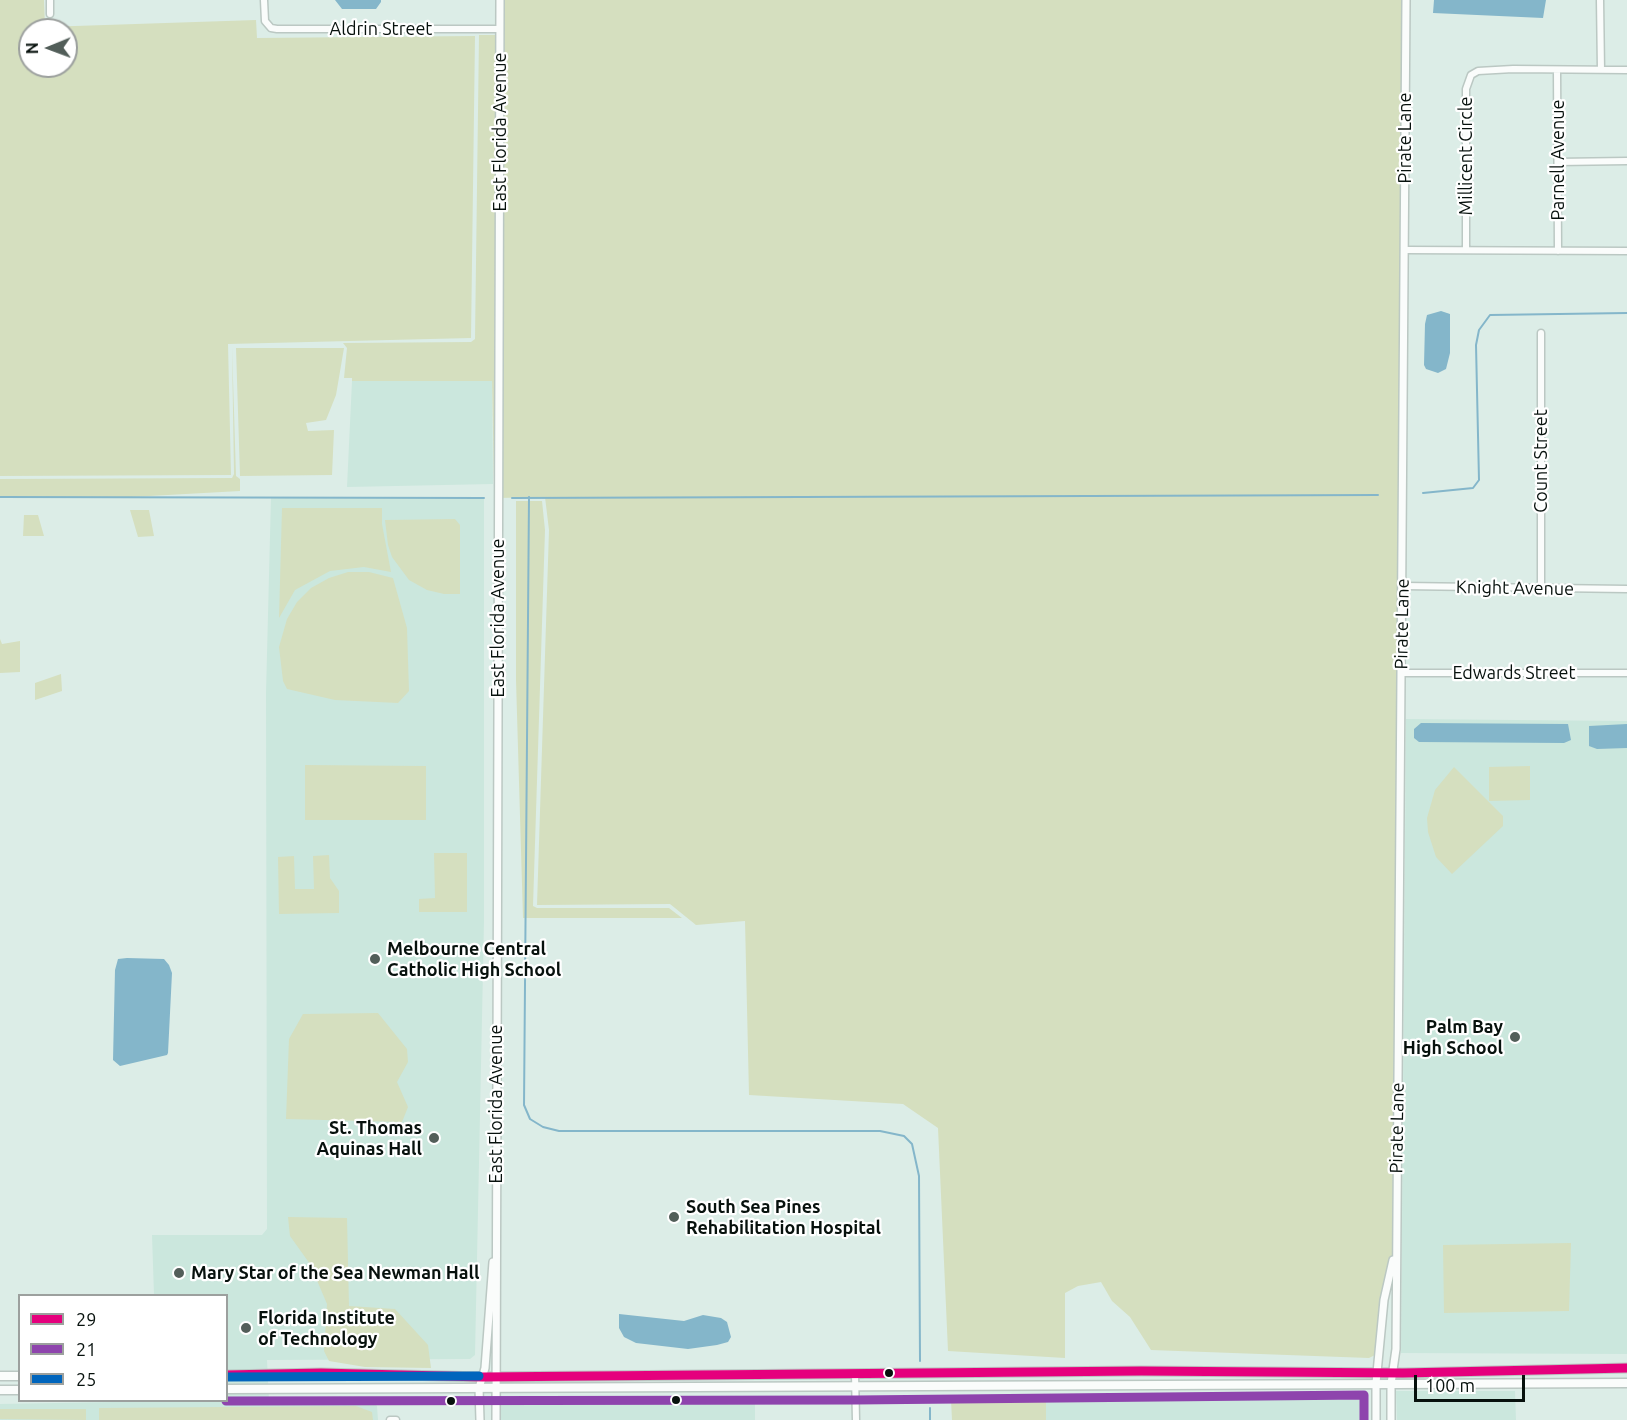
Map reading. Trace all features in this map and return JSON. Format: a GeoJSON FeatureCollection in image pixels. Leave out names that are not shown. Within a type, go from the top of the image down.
{"type":"FeatureCollection","features":[{"type":"Feature","properties":{"kind":"main road"},"geometry":{"type":"LineString","coordinates":[[228,1374],[321,1373],[483,1377],[1141,1371],[1393,1373],[1627,1368]]}},
{"type":"Feature","properties":{"kind":"main road"},"geometry":{"type":"LineString","coordinates":[[0,1376],[18,1376]]}},
{"type":"Feature","properties":{"kind":"main road"},"geometry":{"type":"LineString","coordinates":[[228,1389],[1627,1383]]}},
{"type":"Feature","properties":{"kind":"main road"},"geometry":{"type":"LineString","coordinates":[[0,1390],[18,1390]]}},
{"type":"Feature","properties":{"kind":"street"},"geometry":{"type":"LineString","coordinates":[[50,0],[50,14]]}},
{"type":"Feature","properties":{"kind":"street","name":"Aldrin Street"},"geometry":{"type":"LineString","coordinates":[[264,0],[265,21],[271,28],[277,29],[500,28]]}},
{"type":"Feature","properties":{"kind":"street","name":"East Florida Avenue"},"geometry":{"type":"LineString","coordinates":[[496,1420],[500,0]]}},
{"type":"Feature","properties":{"kind":"street","name":"Pirate Lane"},"geometry":{"type":"LineString","coordinates":[[1391,1420],[1391,1384],[1396,1349],[1406,0]]}},
{"type":"Feature","properties":{"kind":"street"},"geometry":{"type":"LineString","coordinates":[[1600,0],[1601,70]]}},
{"type":"Feature","properties":{"kind":"street","name":"Millicent Circle"},"geometry":{"type":"LineString","coordinates":[[1466,250],[1466,89],[1469,78],[1478,71],[1486,70],[1627,70]]}},
{"type":"Feature","properties":{"kind":"street","name":"Parnell Avenue"},"geometry":{"type":"LineString","coordinates":[[1557,70],[1558,251]]}},
{"type":"Feature","properties":{"kind":"street"},"geometry":{"type":"LineString","coordinates":[[1558,162],[1627,161]]}},
{"type":"Feature","properties":{"kind":"street"},"geometry":{"type":"LineString","coordinates":[[1405,250],[1627,251]]}},
{"type":"Feature","properties":{"kind":"street","name":"Count Street"},"geometry":{"type":"LineString","coordinates":[[1541,333],[1541,588]]}},
{"type":"Feature","properties":{"kind":"street","name":"Knight Avenue"},"geometry":{"type":"LineString","coordinates":[[1403,586],[1627,589]]}},
{"type":"Feature","properties":{"kind":"street","name":"Edwards Street"},"geometry":{"type":"LineString","coordinates":[[1402,673],[1627,673]]}},
{"type":"Feature","properties":{"kind":"street","name":"East Florida Avenue"},"geometry":{"type":"LineString","coordinates":[[479,1388],[483,1377],[495,1236]]}},
{"type":"Feature","properties":{"kind":"street","name":"Pirate Lane"},"geometry":{"type":"LineString","coordinates":[[1376,1420],[1376,1383],[1384,1300],[1396,1249]]}},
{"type":"Feature","properties":{"kind":"street"},"geometry":{"type":"LineString","coordinates":[[855,1374],[856,1420]]}},
{"type":"Feature","properties":{"kind":"street"},"geometry":{"type":"LineString","coordinates":[[479,1388],[480,1420]]}},
{"type":"Feature","properties":{"kind":"street"},"geometry":{"type":"LineString","coordinates":[[390,1420],[396,1420]]}},
{"type":"Feature","properties":{"kind":"shaded area"},"geometry":{"type":"Polygon","coordinates":[[[0,0],[44,0],[45,18],[18,18],[18,78],[78,78],[78,26],[256,20],[257,38],[475,36],[471,338],[228,344],[231,475],[0,476],[0,0]]]}},
{"type":"Feature","properties":{"kind":"shaded area"},"geometry":{"type":"Polygon","coordinates":[[[500,0],[1406,0],[1396,1249],[1384,1300],[1379,1353],[1369,1358],[1151,1350],[1130,1317],[1112,1301],[1101,1282],[1078,1286],[1065,1293],[1065,1358],[948,1351],[938,1128],[903,1104],[749,1095],[745,921],[696,925],[670,904],[537,905],[549,530],[545,497],[498,498],[500,0]]]}},
{"type":"Feature","properties":{"kind":"shaded area"},"geometry":{"type":"Polygon","coordinates":[[[479,35],[496,35],[494,484],[492,381],[352,381],[352,378],[344,378],[347,348],[343,343],[471,342],[475,339],[479,35]]]}},
{"type":"Feature","properties":{"kind":"shaded area"},"geometry":{"type":"Polygon","coordinates":[[[232,347],[236,476],[240,479],[240,491],[113,498],[0,498],[0,479],[232,478],[234,474],[232,347]]]}},
{"type":"Feature","properties":{"kind":"shaded area"},"geometry":{"type":"Polygon","coordinates":[[[236,348],[344,348],[336,395],[326,420],[306,423],[308,431],[334,430],[332,475],[240,476],[236,348]]]}},
{"type":"Feature","properties":{"kind":"shaded area"},"geometry":{"type":"Polygon","coordinates":[[[352,381],[492,381],[493,484],[347,487],[352,381]]]}},
{"type":"Feature","properties":{"kind":"shaded area","name":"Melbourne Central Catholic High School"},"geometry":{"type":"Polygon","coordinates":[[[271,497],[484,498],[484,921],[475,1355],[470,1359],[267,1360],[269,1401],[372,1400],[377,1406],[378,1420],[0,1420],[0,1404],[228,1402],[228,1294],[154,1294],[152,1235],[262,1235],[267,1229],[266,693],[271,497]]]}},
{"type":"Feature","properties":{"kind":"shaded area"},"geometry":{"type":"Polygon","coordinates":[[[516,501],[542,501],[545,530],[533,906],[537,908],[669,908],[682,918],[523,918],[516,680],[516,501]]]}},
{"type":"Feature","properties":{"kind":"shaded area"},"geometry":{"type":"Polygon","coordinates":[[[282,508],[382,508],[382,524],[391,572],[364,567],[330,571],[295,590],[279,618],[282,508]]]}},
{"type":"Feature","properties":{"kind":"shaded area"},"geometry":{"type":"Polygon","coordinates":[[[130,510],[149,510],[154,536],[138,537],[130,510]]]}},
{"type":"Feature","properties":{"kind":"shaded area"},"geometry":{"type":"Polygon","coordinates":[[[24,515],[38,515],[44,536],[23,536],[24,515]]]}},
{"type":"Feature","properties":{"kind":"shaded area"},"geometry":{"type":"Polygon","coordinates":[[[455,519],[460,525],[460,594],[444,594],[427,590],[409,580],[392,557],[385,520],[455,519]]]}},
{"type":"Feature","properties":{"kind":"shaded area"},"geometry":{"type":"Polygon","coordinates":[[[348,572],[369,572],[393,578],[407,628],[409,691],[398,703],[335,700],[287,689],[283,681],[279,647],[287,619],[297,602],[311,588],[329,578],[348,572]]]}},
{"type":"Feature","properties":{"kind":"shaded area"},"geometry":{"type":"Polygon","coordinates":[[[0,639],[2,644],[20,641],[20,672],[0,673],[0,639]]]}},
{"type":"Feature","properties":{"kind":"shaded area"},"geometry":{"type":"Polygon","coordinates":[[[61,674],[62,691],[35,700],[35,683],[61,674]]]}},
{"type":"Feature","properties":{"kind":"shaded area","name":"Palm Bay High School"},"geometry":{"type":"Polygon","coordinates":[[[1406,719],[1627,721],[1627,1354],[1401,1353],[1406,719]]]}},
{"type":"Feature","properties":{"kind":"shaded area"},"geometry":{"type":"Polygon","coordinates":[[[305,765],[426,766],[426,820],[305,820],[305,765]]]}},
{"type":"Feature","properties":{"kind":"shaded area"},"geometry":{"type":"Polygon","coordinates":[[[1530,766],[1530,800],[1489,801],[1489,767],[1530,766]]]}},
{"type":"Feature","properties":{"kind":"shaded area"},"geometry":{"type":"Polygon","coordinates":[[[1454,767],[1503,816],[1503,826],[1452,874],[1436,857],[1428,832],[1427,818],[1435,790],[1454,767]]]}},
{"type":"Feature","properties":{"kind":"shaded area"},"geometry":{"type":"Polygon","coordinates":[[[434,853],[467,853],[467,912],[419,912],[419,899],[435,898],[434,853]]]}},
{"type":"Feature","properties":{"kind":"shaded area"},"geometry":{"type":"Polygon","coordinates":[[[329,855],[330,878],[339,891],[339,913],[279,914],[278,857],[294,856],[295,889],[314,889],[313,856],[329,855]]]}},
{"type":"Feature","properties":{"kind":"shaded area"},"geometry":{"type":"Polygon","coordinates":[[[378,1013],[407,1049],[408,1062],[397,1082],[408,1107],[402,1122],[286,1119],[289,1039],[303,1014],[378,1013]]]}},
{"type":"Feature","properties":{"kind":"shaded area"},"geometry":{"type":"Polygon","coordinates":[[[288,1217],[347,1218],[349,1306],[395,1309],[428,1345],[431,1368],[365,1367],[329,1361],[324,1351],[327,1304],[310,1264],[290,1236],[288,1217]]]}},
{"type":"Feature","properties":{"kind":"shaded area"},"geometry":{"type":"Polygon","coordinates":[[[1571,1243],[1569,1311],[1444,1313],[1443,1245],[1571,1243]]]}},
{"type":"Feature","properties":{"kind":"shaded area"},"geometry":{"type":"Polygon","coordinates":[[[1364,1391],[1365,1420],[1043,1420],[1046,1417],[1044,1397],[982,1397],[1364,1391]]]}},
{"type":"Feature","properties":{"kind":"shaded area"},"geometry":{"type":"Polygon","coordinates":[[[1396,1391],[1515,1391],[1516,1420],[1397,1420],[1396,1391]]]}},
{"type":"Feature","properties":{"kind":"shaded area"},"geometry":{"type":"Polygon","coordinates":[[[500,1398],[755,1398],[755,1420],[500,1420],[500,1398]]]}},
{"type":"Feature","properties":{"kind":"shaded area"},"geometry":{"type":"Polygon","coordinates":[[[951,1400],[1046,1400],[1046,1420],[952,1420],[951,1400]]]}},
{"type":"Feature","properties":{"kind":"shaded area"},"geometry":{"type":"Polygon","coordinates":[[[356,1406],[372,1412],[373,1420],[99,1420],[99,1408],[356,1406]]]}},
{"type":"Feature","properties":{"kind":"shaded area"},"geometry":{"type":"Polygon","coordinates":[[[0,1409],[86,1409],[86,1420],[0,1419],[0,1409]]]}},
{"type":"Feature","properties":{"kind":"water"},"geometry":{"type":"Polygon","coordinates":[[[335,0],[381,0],[381,2],[376,9],[342,9],[335,0]]]}},
{"type":"Feature","properties":{"kind":"water"},"geometry":{"type":"Polygon","coordinates":[[[1434,0],[1546,0],[1543,18],[1433,13],[1434,0]]]}},
{"type":"Feature","properties":{"kind":"water"},"geometry":{"type":"Polygon","coordinates":[[[1441,311],[1450,314],[1450,353],[1446,369],[1438,373],[1426,369],[1424,365],[1425,324],[1427,315],[1441,311]]]}},
{"type":"Feature","properties":{"kind":"water"},"geometry":{"type":"Polygon","coordinates":[[[1421,723],[1568,724],[1571,740],[1564,743],[1419,742],[1414,738],[1414,729],[1421,723]]]}},
{"type":"Feature","properties":{"kind":"water"},"geometry":{"type":"Polygon","coordinates":[[[1627,724],[1627,748],[1597,749],[1589,746],[1589,726],[1627,724]]]}},
{"type":"Feature","properties":{"kind":"water"},"geometry":{"type":"Polygon","coordinates":[[[118,959],[164,959],[169,965],[172,973],[168,1053],[120,1066],[113,1060],[115,970],[118,959]]]}},
{"type":"Feature","properties":{"kind":"water"},"geometry":{"type":"Polygon","coordinates":[[[619,1314],[684,1321],[703,1315],[721,1318],[727,1322],[731,1337],[728,1342],[688,1349],[636,1343],[624,1337],[619,1328],[619,1314]]]}},
{"type":"Feature","properties":{"kind":"waterway"},"geometry":{"type":"LineString","coordinates":[[1423,493],[1473,488],[1479,480],[1476,345],[1479,330],[1490,315],[1627,313]]}},
{"type":"Feature","properties":{"kind":"waterway"},"geometry":{"type":"LineString","coordinates":[[512,498],[1378,495]]}},
{"type":"Feature","properties":{"kind":"waterway"},"geometry":{"type":"LineString","coordinates":[[0,497],[484,498]]}},
{"type":"Feature","properties":{"kind":"waterway"},"geometry":{"type":"LineString","coordinates":[[529,497],[524,1105],[530,1119],[543,1127],[559,1131],[880,1131],[904,1136],[912,1144],[919,1176],[920,1361]]}},
{"type":"Feature","properties":{"kind":"waterway"},"geometry":{"type":"LineString","coordinates":[[930,1408],[930,1420]]}},
{"type":"Feature","properties":{"kind":"transit line","name":"29"},"geometry":{"type":"LineString","coordinates":[[228,1375],[321,1373],[483,1377],[1141,1371],[1403,1373],[1627,1368]]}},
{"type":"Feature","properties":{"kind":"transit line","name":"25"},"geometry":{"type":"LineString","coordinates":[[228,1377],[479,1376]]}},
{"type":"Feature","properties":{"kind":"transit line","name":"21"},"geometry":{"type":"LineString","coordinates":[[228,1401],[856,1400],[1364,1395],[1364,1420]]}},
{"type":"Feature","properties":{"kind":"place","name":"Melbourne Central Catholic High School"},"geometry":{"type":"Point","coordinates":[375,959]}},
{"type":"Feature","properties":{"kind":"place","name":"Palm Bay High School"},"geometry":{"type":"Point","coordinates":[1515,1037]}},
{"type":"Feature","properties":{"kind":"place","name":"St. Thomas Aquinas Hall"},"geometry":{"type":"Point","coordinates":[434,1138]}},
{"type":"Feature","properties":{"kind":"place","name":"South Sea Pines Rehabilitation Hospital"},"geometry":{"type":"Point","coordinates":[674,1217]}},
{"type":"Feature","properties":{"kind":"place","name":"Mary Star of the Sea Newman Hall"},"geometry":{"type":"Point","coordinates":[179,1273]}},
{"type":"Feature","properties":{"kind":"place","name":"Florida Institute of Technology"},"geometry":{"type":"Point","coordinates":[246,1328]}}]}
